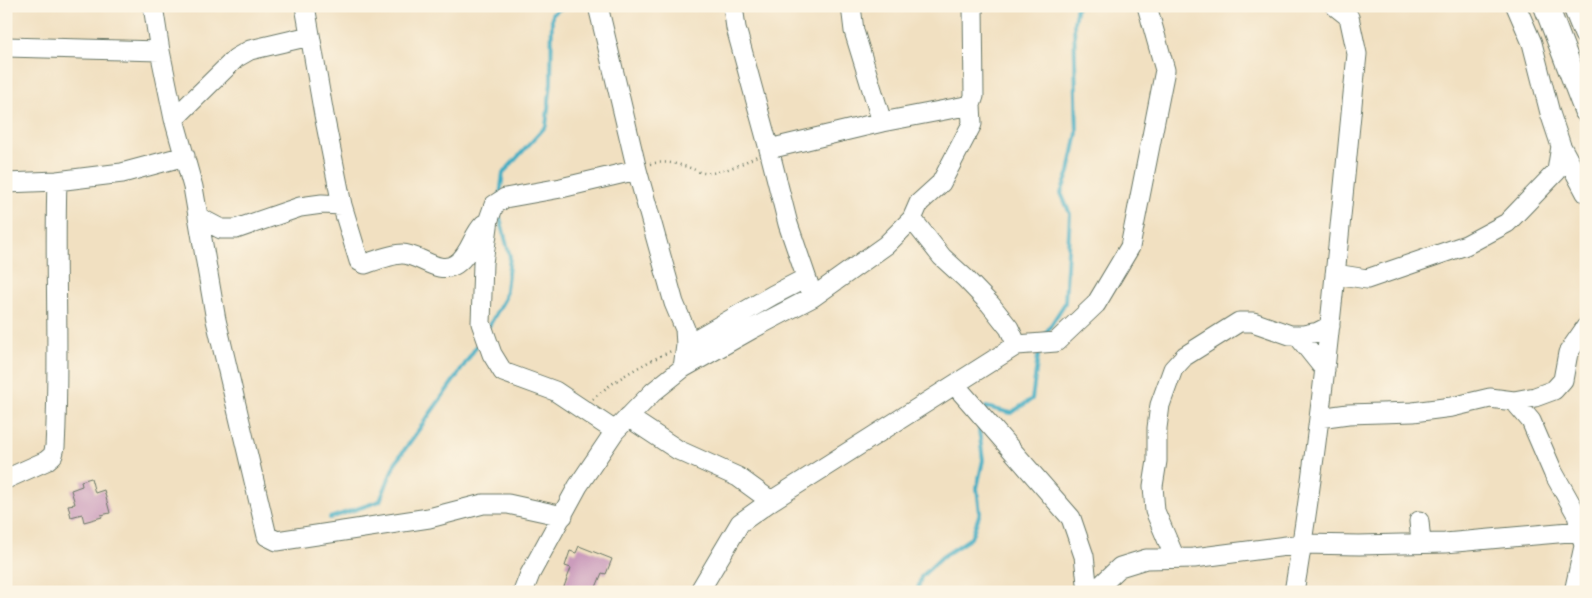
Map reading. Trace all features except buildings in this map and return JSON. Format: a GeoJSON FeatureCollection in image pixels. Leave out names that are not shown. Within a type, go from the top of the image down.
{"type":"FeatureCollection","features":[{"type":"Feature","properties":{"kind":"main road"},"geometry":{"type":"LineString","coordinates":[[1546,6],[1586,110]]}},
{"type":"Feature","properties":{"kind":"main road"},"geometry":{"type":"LineString","coordinates":[[1575,6],[1586,33]]}},
{"type":"Feature","properties":{"kind":"street"},"geometry":{"type":"LineString","coordinates":[[153,6],[174,119],[185,156],[198,217],[216,320],[267,536],[277,541],[429,518],[483,504],[508,504],[563,516]]}},
{"type":"Feature","properties":{"kind":"street"},"geometry":{"type":"LineString","coordinates":[[305,6],[342,205],[359,261],[365,264],[401,254],[415,256],[430,264],[444,268],[455,265],[469,252],[481,227],[489,220]]}},
{"type":"Feature","properties":{"kind":"street"},"geometry":{"type":"LineString","coordinates":[[598,6],[637,170],[674,303],[685,329],[684,368]]}},
{"type":"Feature","properties":{"kind":"street"},"geometry":{"type":"LineString","coordinates":[[733,6],[736,28],[788,224],[813,297]]}},
{"type":"Feature","properties":{"kind":"street"},"geometry":{"type":"LineString","coordinates":[[851,6],[854,31],[882,122]]}},
{"type":"Feature","properties":{"kind":"street"},"geometry":{"type":"LineString","coordinates":[[524,592],[530,574],[578,486],[615,431],[653,392],[684,368],[813,297],[886,245],[912,219],[919,203],[941,183],[972,124],[971,105],[974,96],[973,6]]}},
{"type":"Feature","properties":{"kind":"street"},"geometry":{"type":"LineString","coordinates":[[699,592],[740,523],[1017,345],[1056,342],[1096,304],[1130,247],[1165,70],[1147,6]]}},
{"type":"Feature","properties":{"kind":"street"},"geometry":{"type":"LineString","coordinates":[[1294,592],[1325,370],[1357,54],[1350,17],[1335,6]]}},
{"type":"Feature","properties":{"kind":"street"},"geometry":{"type":"LineString","coordinates":[[1516,6],[1532,43],[1550,113],[1561,146],[1566,172],[1586,193]]}},
{"type":"Feature","properties":{"kind":"street"},"geometry":{"type":"LineString","coordinates":[[174,119],[236,58],[250,50],[310,36]]}},
{"type":"Feature","properties":{"kind":"street"},"geometry":{"type":"LineString","coordinates":[[6,47],[160,51]]}},
{"type":"Feature","properties":{"kind":"street"},"geometry":{"type":"LineString","coordinates":[[769,149],[882,122],[971,105]]}},
{"type":"Feature","properties":{"kind":"street"},"geometry":{"type":"LineString","coordinates":[[6,183],[57,181],[122,173],[185,156]]}},
{"type":"Feature","properties":{"kind":"street"},"geometry":{"type":"LineString","coordinates":[[615,431],[555,391],[503,372],[492,354],[481,323],[483,263],[489,220],[494,205],[505,198],[562,188],[637,170]]}},
{"type":"Feature","properties":{"kind":"street"},"geometry":{"type":"LineString","coordinates":[[1336,274],[1367,279],[1466,245],[1507,223],[1566,172]]}},
{"type":"Feature","properties":{"kind":"street"},"geometry":{"type":"LineString","coordinates":[[6,479],[46,461],[53,454],[55,446],[57,297],[55,230],[57,181]]}},
{"type":"Feature","properties":{"kind":"street"},"geometry":{"type":"LineString","coordinates":[[198,217],[221,229],[236,229],[300,207],[322,204],[342,205]]}},
{"type":"Feature","properties":{"kind":"street"},"geometry":{"type":"LineString","coordinates":[[912,219],[942,257],[990,304],[1009,328],[1017,345]]}},
{"type":"Feature","properties":{"kind":"street"},"geometry":{"type":"LineString","coordinates":[[686,345],[772,295],[806,278]]}},
{"type":"Feature","properties":{"kind":"street"},"geometry":{"type":"LineString","coordinates":[[1175,558],[1155,511],[1153,486],[1158,461],[1157,428],[1160,405],[1173,369],[1185,356],[1239,322],[1253,322],[1290,335],[1318,332],[1330,326]]}},
{"type":"Feature","properties":{"kind":"street"},"geometry":{"type":"LineString","coordinates":[[1319,418],[1348,414],[1413,412],[1452,407],[1490,398],[1514,401],[1535,397],[1554,390],[1562,380],[1568,353],[1586,327]]}},
{"type":"Feature","properties":{"kind":"street"},"geometry":{"type":"LineString","coordinates":[[1297,335],[1325,370]]}},
{"type":"Feature","properties":{"kind":"street"},"geometry":{"type":"LineString","coordinates":[[955,385],[1071,518],[1084,556],[1088,592]]}},
{"type":"Feature","properties":{"kind":"street"},"geometry":{"type":"LineString","coordinates":[[1531,421],[1530,407],[1535,397]]}},
{"type":"Feature","properties":{"kind":"street"},"geometry":{"type":"LineString","coordinates":[[1514,401],[1531,421],[1553,472],[1577,516],[1584,546],[1574,592]]}},
{"type":"Feature","properties":{"kind":"street"},"geometry":{"type":"LineString","coordinates":[[628,417],[678,450],[738,478],[771,502]]}},
{"type":"Feature","properties":{"kind":"street"},"geometry":{"type":"LineString","coordinates":[[1419,521],[1421,543]]}},
{"type":"Feature","properties":{"kind":"street"},"geometry":{"type":"LineString","coordinates":[[1094,592],[1120,567],[1146,560],[1194,558],[1302,544],[1445,543],[1581,531]]}},
{"type":"Feature","properties":{"kind":"path"},"geometry":{"type":"LineString","coordinates":[[637,170],[648,164],[661,161],[704,173],[715,173],[747,162],[769,149]]}},
{"type":"Feature","properties":{"kind":"path"},"geometry":{"type":"LineString","coordinates":[[582,409],[612,383],[654,359],[686,345]]}},
{"type":"Feature","properties":{"kind":"waterway"},"geometry":{"type":"LineString","coordinates":[[500,195],[503,173],[546,126],[551,83],[552,14],[564,6]]}},
{"type":"Feature","properties":{"kind":"waterway"},"geometry":{"type":"LineString","coordinates":[[1044,336],[1065,303],[1070,214],[1061,193],[1069,172],[1077,133],[1074,22],[1077,6]]}},
{"type":"Feature","properties":{"kind":"waterway"},"geometry":{"type":"LineString","coordinates":[[489,326],[505,298],[510,257],[499,214]]}},
{"type":"Feature","properties":{"kind":"waterway"},"geometry":{"type":"LineString","coordinates":[[330,518],[380,501],[395,463],[480,341]]}},
{"type":"Feature","properties":{"kind":"waterway"},"geometry":{"type":"LineString","coordinates":[[985,411],[986,407],[1011,413],[1032,399],[1039,349]]}},
{"type":"Feature","properties":{"kind":"waterway"},"geometry":{"type":"LineString","coordinates":[[917,592],[921,577],[942,557],[971,538],[980,513],[977,488],[983,460],[979,430],[981,425]]}}]}
